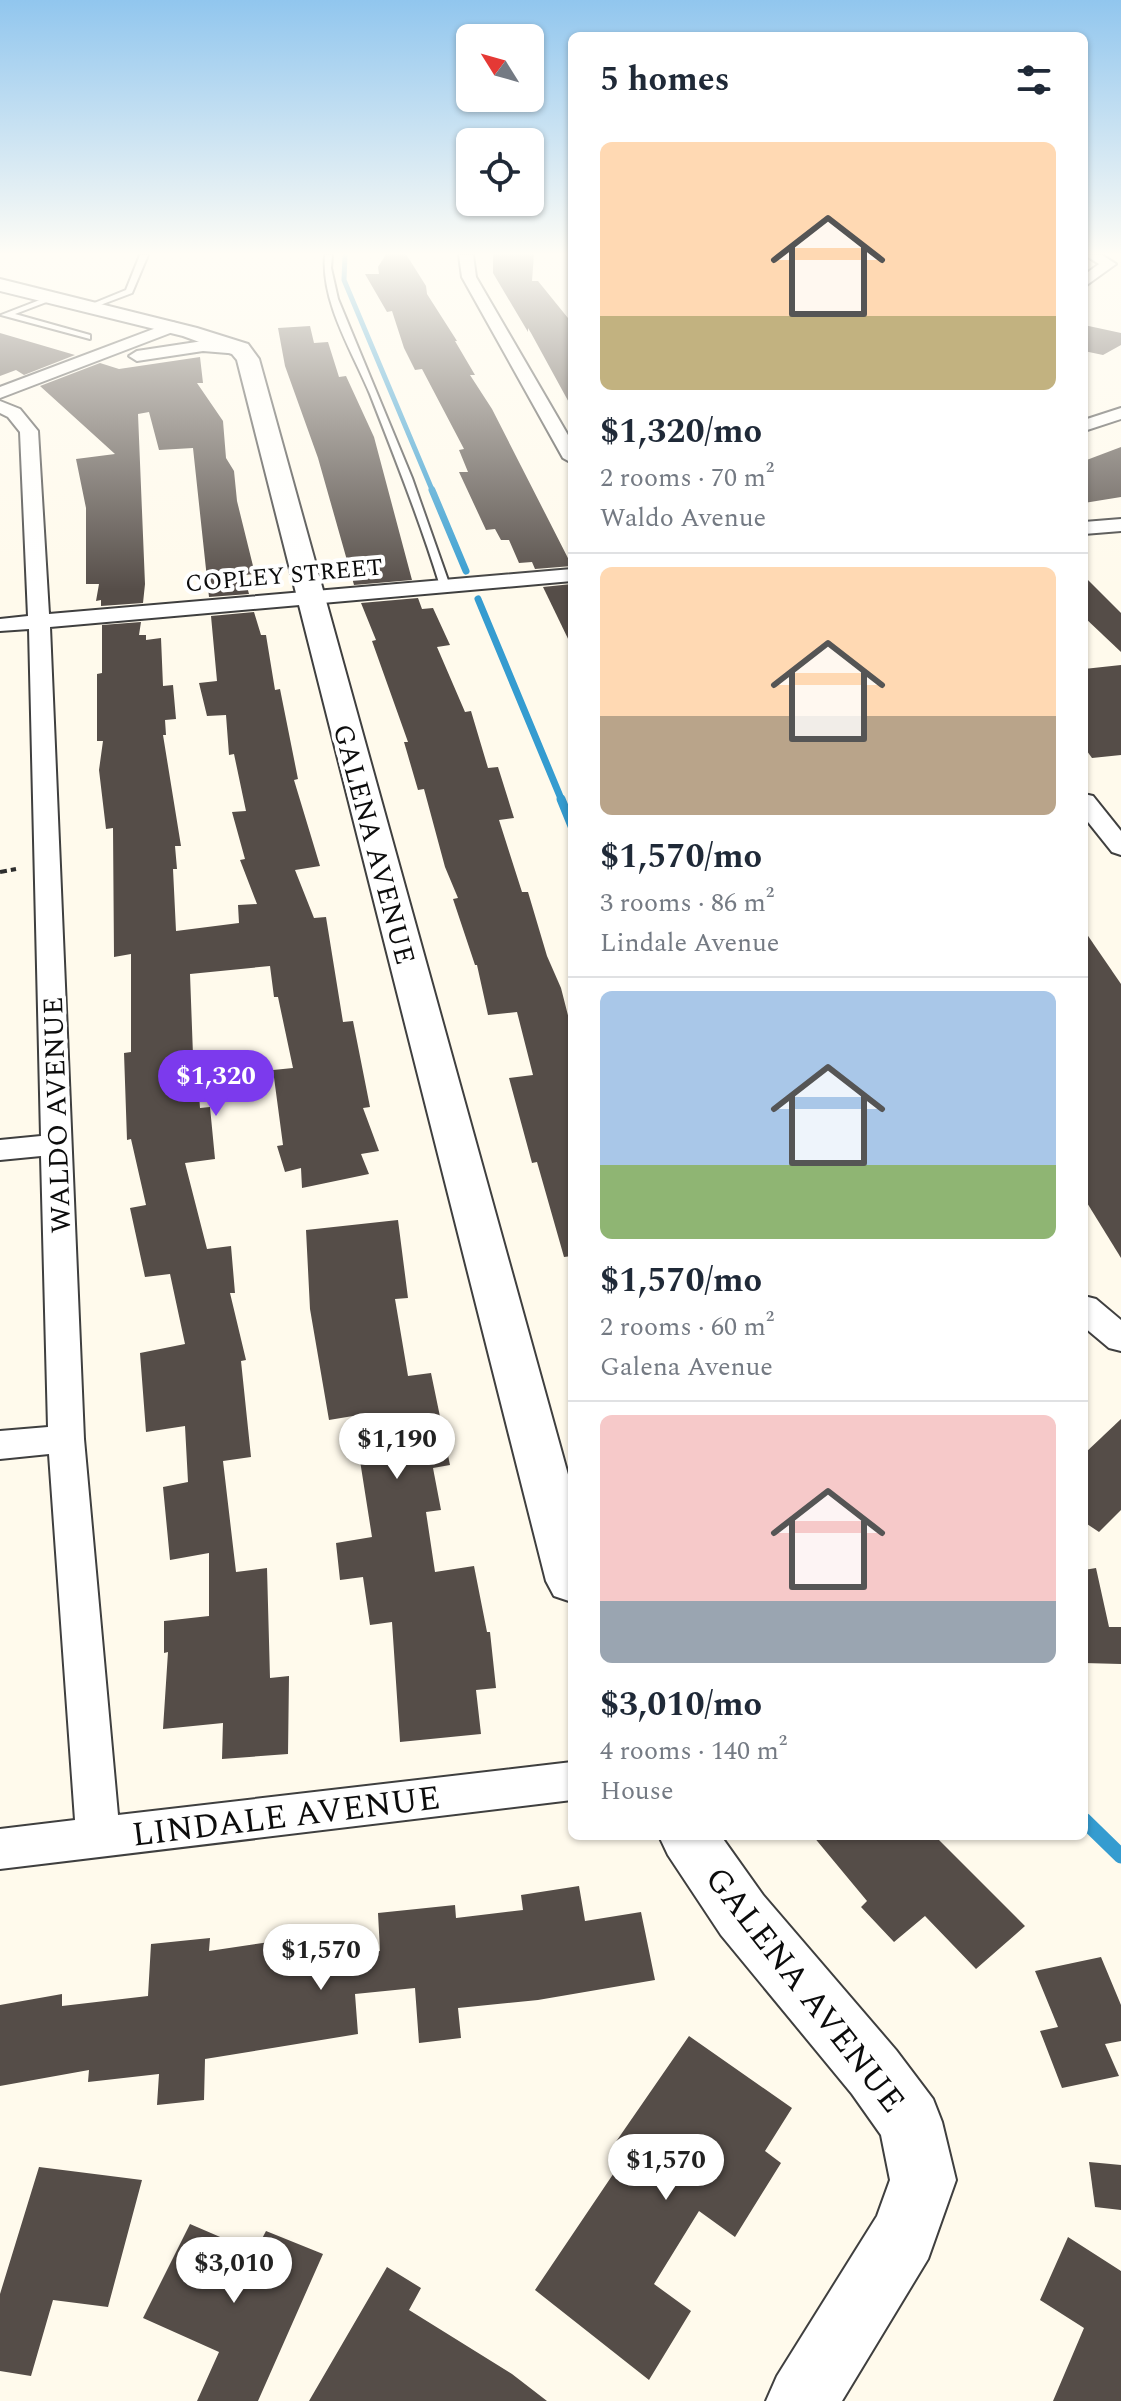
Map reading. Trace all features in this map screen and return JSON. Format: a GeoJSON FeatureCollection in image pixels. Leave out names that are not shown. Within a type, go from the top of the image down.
{"type":"FeatureCollection","features":[{"type":"Feature","properties":{"kind":"street"},"geometry":{"type":"LineString","coordinates":[[0,393],[70,367]]}},
{"type":"Feature","properties":{"kind":"street","name":"GALENA AVENUE"},"geometry":{"type":"LineString","coordinates":[[250,367],[568,1566]]}},
{"type":"Feature","properties":{"kind":"street"},"geometry":{"type":"LineString","coordinates":[[520,367],[568,451]]}},
{"type":"Feature","properties":{"kind":"street","name":"WALDO AVENUE"},"geometry":{"type":"LineString","coordinates":[[0,406],[14,413],[29,431],[39,622],[66,1439],[98,1837]]}},
{"type":"Feature","properties":{"kind":"street"},"geometry":{"type":"LineString","coordinates":[[1088,425],[1121,413]]}},
{"type":"Feature","properties":{"kind":"street"},"geometry":{"type":"LineString","coordinates":[[1088,528],[1118,528]]}},
{"type":"Feature","properties":{"kind":"street","name":"COPLEY STREET"},"geometry":{"type":"LineString","coordinates":[[0,625],[568,575]]}},
{"type":"Feature","properties":{"kind":"street"},"geometry":{"type":"LineString","coordinates":[[1088,806],[1121,847]]}},
{"type":"Feature","properties":{"kind":"street"},"geometry":{"type":"LineString","coordinates":[[0,1150],[57,1145]]}},
{"type":"Feature","properties":{"kind":"street"},"geometry":{"type":"LineString","coordinates":[[1088,1311],[1121,1339]]}},
{"type":"Feature","properties":{"kind":"street"},"geometry":{"type":"LineString","coordinates":[[0,1445],[66,1439]]}},
{"type":"Feature","properties":{"kind":"street","name":"LINDALE AVENUE"},"geometry":{"type":"LineString","coordinates":[[0,1849],[568,1781]]}},
{"type":"Feature","properties":{"kind":"street","name":"GALENA AVENUE"},"geometry":{"type":"LineString","coordinates":[[691,1840],[742,1915],[874,2072],[910,2122],[923,2180],[904,2235],[802,2401]]}},
{"type":"Feature","properties":{"kind":"lane"},"geometry":{"type":"LineString","coordinates":[[362,367],[445,586]]}},
{"type":"Feature","properties":{"kind":"path"},"geometry":{"type":"LineString","coordinates":[[0,872],[16,869]]}},
{"type":"Feature","properties":{"kind":"building"},"geometry":{"type":"Polygon","coordinates":[[[0,367],[44,367],[24,375],[16,370],[0,376],[0,367]]]}},
{"type":"Feature","properties":{"kind":"building"},"geometry":{"type":"Polygon","coordinates":[[[89,367],[201,367],[203,383],[197,383],[223,421],[226,458],[234,471],[237,501],[255,574],[244,575],[249,594],[209,597],[193,448],[159,450],[149,412],[138,414],[145,584],[143,603],[101,606],[101,600],[96,601],[99,584],[86,584],[86,508],[76,459],[115,454],[40,386],[89,367]]]}},
{"type":"Feature","properties":{"kind":"building"},"geometry":{"type":"Polygon","coordinates":[[[285,367],[336,367],[339,377],[346,376],[374,437],[412,580],[354,585],[318,458],[285,367]]]}},
{"type":"Feature","properties":{"kind":"building"},"geometry":{"type":"Polygon","coordinates":[[[414,367],[470,367],[475,375],[470,375],[492,409],[568,558],[568,566],[535,569],[532,562],[519,563],[509,540],[501,540],[495,529],[486,530],[459,472],[468,472],[459,450],[464,449],[422,369],[415,370],[414,367]]]}},
{"type":"Feature","properties":{"kind":"building"},"geometry":{"type":"Polygon","coordinates":[[[550,367],[568,367],[568,401],[550,367]]]}},
{"type":"Feature","properties":{"kind":"building"},"geometry":{"type":"Polygon","coordinates":[[[1121,447],[1121,497],[1088,502],[1088,459],[1121,447]]]}},
{"type":"Feature","properties":{"kind":"building"},"geometry":{"type":"Polygon","coordinates":[[[1088,580],[1121,613],[1121,652],[1088,621],[1088,580]]]}},
{"type":"Feature","properties":{"kind":"building"},"geometry":{"type":"Polygon","coordinates":[[[568,584],[568,639],[543,587],[568,584]]]}},
{"type":"Feature","properties":{"kind":"building"},"geometry":{"type":"Polygon","coordinates":[[[418,598],[422,609],[433,608],[450,645],[437,647],[465,712],[471,711],[488,768],[498,767],[514,818],[499,820],[522,892],[528,892],[568,1015],[568,1256],[564,1257],[537,1162],[532,1163],[509,1078],[533,1075],[517,1012],[488,1015],[477,965],[453,899],[458,898],[445,867],[424,789],[418,790],[404,742],[408,742],[361,603],[418,598]]]}},
{"type":"Feature","properties":{"kind":"building"},"geometry":{"type":"Polygon","coordinates":[[[254,612],[261,635],[266,635],[275,690],[280,689],[298,779],[294,780],[320,866],[295,870],[314,918],[326,917],[343,1022],[353,1021],[370,1107],[363,1108],[379,1151],[361,1154],[369,1174],[302,1188],[301,1168],[285,1172],[277,1146],[283,1145],[273,1070],[293,1068],[278,997],[274,997],[270,966],[190,974],[193,1055],[196,1055],[200,1108],[210,1107],[215,1159],[185,1163],[207,1249],[231,1246],[235,1293],[230,1293],[246,1360],[241,1361],[251,1457],[223,1461],[236,1572],[267,1568],[270,1678],[289,1676],[288,1754],[222,1759],[223,1723],[163,1729],[168,1652],[164,1653],[164,1621],[209,1616],[209,1553],[170,1560],[163,1487],[188,1482],[185,1426],[146,1432],[140,1353],[185,1344],[170,1274],[145,1277],[130,1208],[146,1205],[131,1139],[127,1140],[124,1053],[131,1052],[131,954],[114,957],[113,828],[106,829],[99,770],[103,741],[97,741],[97,674],[102,673],[102,625],[141,622],[139,635],[146,635],[146,640],[161,638],[163,686],[173,685],[176,719],[165,720],[166,735],[163,735],[181,846],[175,846],[177,869],[173,869],[176,931],[239,923],[238,905],[257,904],[240,860],[245,859],[232,812],[246,811],[234,754],[229,755],[226,715],[207,716],[199,683],[217,681],[211,616],[254,612]]]}},
{"type":"Feature","properties":{"kind":"building"},"geometry":{"type":"Polygon","coordinates":[[[1121,665],[1121,755],[1092,758],[1088,752],[1088,669],[1121,665]]]}},
{"type":"Feature","properties":{"kind":"building"},"geometry":{"type":"Polygon","coordinates":[[[1088,936],[1121,984],[1121,1258],[1088,1204],[1088,936]]]}},
{"type":"Feature","properties":{"kind":"building"},"geometry":{"type":"Polygon","coordinates":[[[398,1220],[408,1298],[395,1299],[408,1376],[431,1373],[450,1465],[433,1468],[441,1510],[426,1512],[435,1572],[474,1566],[487,1632],[490,1632],[496,1688],[476,1690],[481,1734],[400,1742],[392,1622],[370,1625],[363,1577],[340,1580],[336,1543],[372,1537],[353,1416],[329,1420],[310,1309],[306,1230],[398,1220]]]}},
{"type":"Feature","properties":{"kind":"building"},"geometry":{"type":"Polygon","coordinates":[[[1121,1419],[1121,1510],[1099,1532],[1088,1525],[1088,1450],[1121,1419]]]}},
{"type":"Feature","properties":{"kind":"building"},"geometry":{"type":"Polygon","coordinates":[[[1096,1568],[1109,1627],[1121,1627],[1121,1664],[1088,1663],[1088,1569],[1096,1568]]]}},
{"type":"Feature","properties":{"kind":"building"},"geometry":{"type":"Polygon","coordinates":[[[816,1840],[939,1840],[1025,1926],[976,1969],[925,1916],[894,1942],[861,1907],[867,1901],[816,1840]]]}},
{"type":"Feature","properties":{"kind":"building"},"geometry":{"type":"Polygon","coordinates":[[[579,1886],[585,1921],[641,1912],[655,1980],[538,2000],[458,2008],[461,2038],[419,2043],[415,1988],[355,1994],[358,2034],[205,2059],[204,2100],[157,2105],[159,2074],[88,2082],[89,2070],[0,2086],[0,2005],[62,1994],[62,2006],[148,1996],[151,1944],[210,1938],[209,1951],[290,1939],[292,1964],[380,1951],[378,1913],[455,1905],[456,1918],[523,1910],[521,1895],[579,1886]]]}},
{"type":"Feature","properties":{"kind":"building"},"geometry":{"type":"Polygon","coordinates":[[[1101,1957],[1121,2005],[1121,2041],[1105,2044],[1119,2076],[1062,2088],[1040,2031],[1058,2027],[1035,1971],[1101,1957]]]}},
{"type":"Feature","properties":{"kind":"building"},"geometry":{"type":"Polygon","coordinates":[[[689,2036],[792,2108],[765,2151],[781,2163],[735,2237],[699,2211],[654,2284],[691,2311],[649,2380],[535,2290],[626,2155],[613,2146],[689,2036]]]}},
{"type":"Feature","properties":{"kind":"building"},"geometry":{"type":"Polygon","coordinates":[[[1089,2162],[1121,2165],[1121,2210],[1095,2207],[1089,2162]]]}},
{"type":"Feature","properties":{"kind":"building"},"geometry":{"type":"Polygon","coordinates":[[[39,2167],[142,2180],[108,2307],[53,2300],[31,2376],[0,2371],[0,2294],[39,2167]]]}},
{"type":"Feature","properties":{"kind":"building"},"geometry":{"type":"Polygon","coordinates":[[[190,2224],[255,2252],[266,2231],[323,2254],[258,2401],[197,2401],[219,2352],[143,2318],[190,2224]]]}},
{"type":"Feature","properties":{"kind":"building"},"geometry":{"type":"Polygon","coordinates":[[[1068,2237],[1121,2271],[1121,2401],[1053,2401],[1084,2328],[1040,2300],[1068,2237]]]}},
{"type":"Feature","properties":{"kind":"building"},"geometry":{"type":"Polygon","coordinates":[[[387,2267],[421,2288],[409,2310],[512,2374],[547,2401],[309,2401],[387,2267]]]}},
{"type":"Feature","properties":{"kind":"waterway"},"geometry":{"type":"LineString","coordinates":[[381,367],[433,492]]}},
{"type":"Feature","properties":{"kind":"waterway"},"geometry":{"type":"LineString","coordinates":[[432,490],[466,571]]}},
{"type":"Feature","properties":{"kind":"waterway"},"geometry":{"type":"LineString","coordinates":[[478,599],[562,801]]}},
{"type":"Feature","properties":{"kind":"waterway"},"geometry":{"type":"LineString","coordinates":[[561,799],[568,816]]}},
{"type":"Feature","properties":{"kind":"waterway"},"geometry":{"type":"LineString","coordinates":[[1088,1824],[1121,1856]]}}]}
